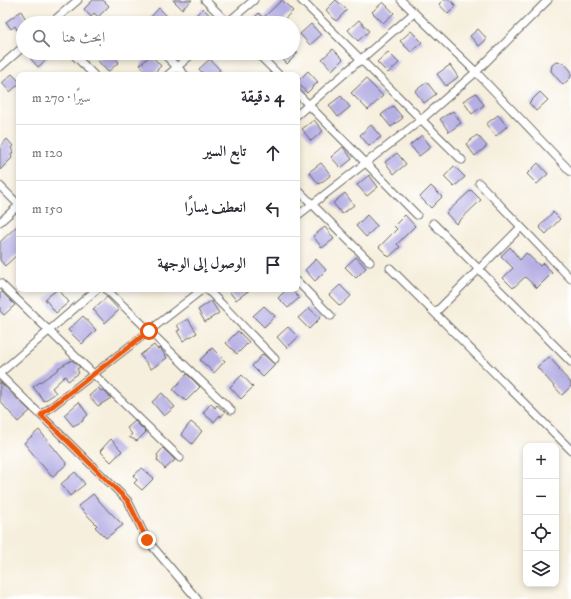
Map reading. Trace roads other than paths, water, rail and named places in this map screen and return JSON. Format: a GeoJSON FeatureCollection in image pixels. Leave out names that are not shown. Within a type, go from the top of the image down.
{"type":"FeatureCollection","features":[{"type":"Feature","properties":{"kind":"street"},"geometry":{"type":"LineString","coordinates":[[59,16],[78,0]]}},
{"type":"Feature","properties":{"kind":"street"},"geometry":{"type":"LineString","coordinates":[[205,0],[221,16]]}},
{"type":"Feature","properties":{"kind":"street"},"geometry":{"type":"LineString","coordinates":[[236,16],[254,0]]}},
{"type":"Feature","properties":{"kind":"street"},"geometry":{"type":"LineString","coordinates":[[301,0],[462,160]]}},
{"type":"Feature","properties":{"kind":"street"},"geometry":{"type":"LineString","coordinates":[[401,0],[476,72],[571,172]]}},
{"type":"Feature","properties":{"kind":"street"},"geometry":{"type":"LineString","coordinates":[[300,214],[421,120],[476,72],[548,0]]}},
{"type":"Feature","properties":{"kind":"street"},"geometry":{"type":"LineString","coordinates":[[300,112],[414,13]]}},
{"type":"Feature","properties":{"kind":"street"},"geometry":{"type":"LineString","coordinates":[[0,67],[16,53]]}},
{"type":"Feature","properties":{"kind":"street"},"geometry":{"type":"LineString","coordinates":[[79,60],[91,72]]}},
{"type":"Feature","properties":{"kind":"street"},"geometry":{"type":"LineString","coordinates":[[170,60],[182,72]]}},
{"type":"Feature","properties":{"kind":"street"},"geometry":{"type":"LineString","coordinates":[[171,72],[185,60]]}},
{"type":"Feature","properties":{"kind":"street"},"geometry":{"type":"LineString","coordinates":[[264,60],[276,72]]}},
{"type":"Feature","properties":{"kind":"street"},"geometry":{"type":"LineString","coordinates":[[300,96],[417,215]]}},
{"type":"Feature","properties":{"kind":"street"},"geometry":{"type":"LineString","coordinates":[[480,184],[571,279]]}},
{"type":"Feature","properties":{"kind":"street"},"geometry":{"type":"LineString","coordinates":[[0,186],[16,202]]}},
{"type":"Feature","properties":{"kind":"street"},"geometry":{"type":"LineString","coordinates":[[300,192],[370,262]]}},
{"type":"Feature","properties":{"kind":"street"},"geometry":{"type":"LineString","coordinates":[[0,222],[16,208]]}},
{"type":"Feature","properties":{"kind":"street"},"geometry":{"type":"LineString","coordinates":[[434,223],[571,362]]}},
{"type":"Feature","properties":{"kind":"street"},"geometry":{"type":"LineString","coordinates":[[434,313],[521,227]]}},
{"type":"Feature","properties":{"kind":"street"},"geometry":{"type":"LineString","coordinates":[[390,268],[571,450]]}},
{"type":"Feature","properties":{"kind":"street"},"geometry":{"type":"LineString","coordinates":[[0,283],[180,458]]}},
{"type":"Feature","properties":{"kind":"street"},"geometry":{"type":"LineString","coordinates":[[300,284],[331,316]]}},
{"type":"Feature","properties":{"kind":"street"},"geometry":{"type":"LineString","coordinates":[[94,292],[0,374],[128,501],[147,540],[197,599]]}},
{"type":"Feature","properties":{"kind":"street"},"geometry":{"type":"LineString","coordinates":[[109,292],[231,410]]}},
{"type":"Feature","properties":{"kind":"street"},"geometry":{"type":"LineString","coordinates":[[41,415],[199,292]]}},
{"type":"Feature","properties":{"kind":"street"},"geometry":{"type":"LineString","coordinates":[[210,292],[275,359]]}}]}
